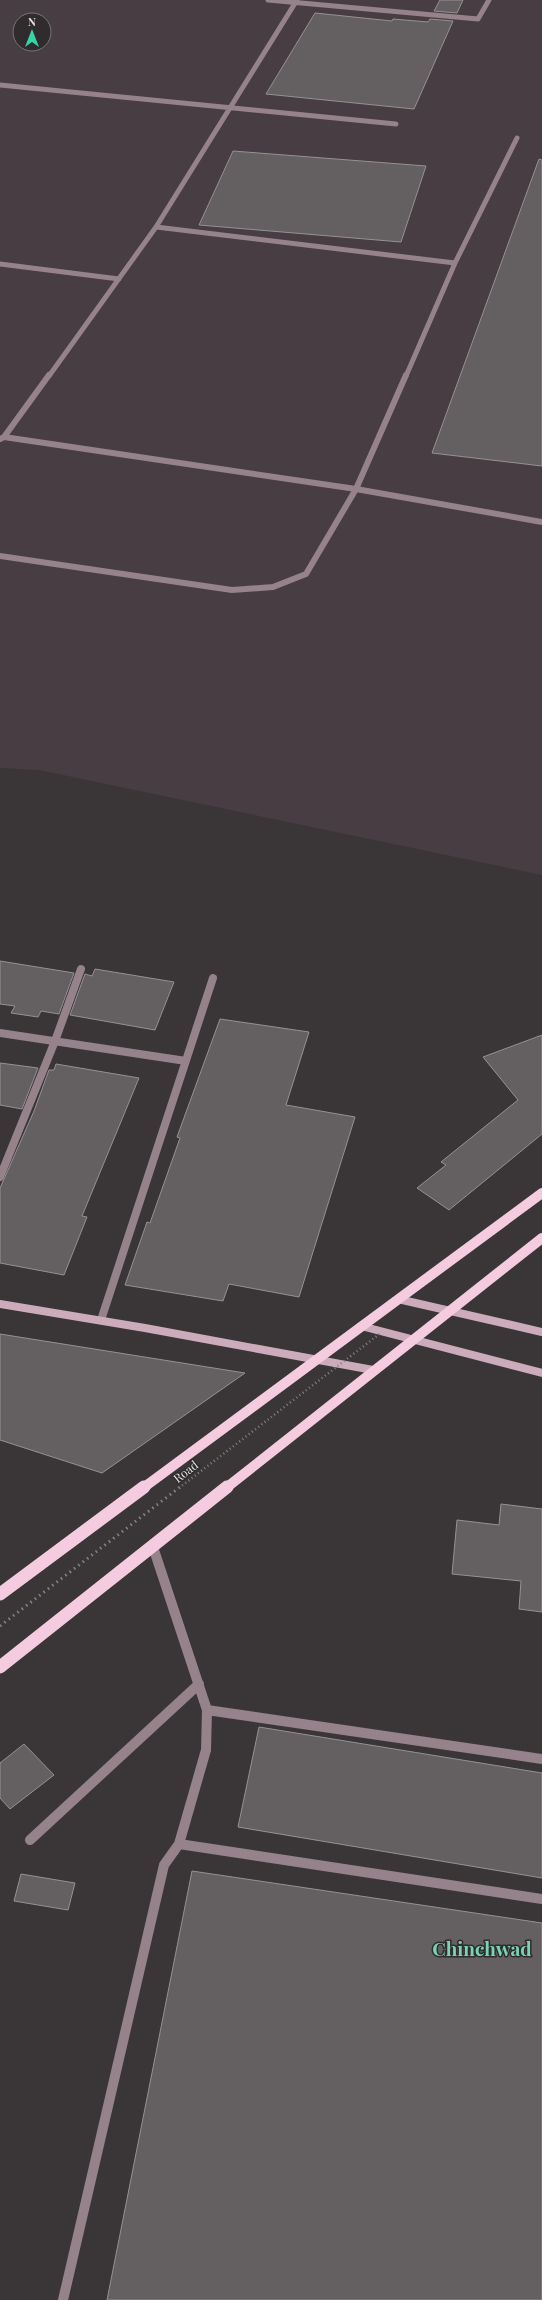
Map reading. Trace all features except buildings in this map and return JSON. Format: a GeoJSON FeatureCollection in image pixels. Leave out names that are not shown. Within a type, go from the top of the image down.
{"type":"FeatureCollection","features":[{"type":"Feature","properties":{"kind":"main road"},"geometry":{"type":"LineString","coordinates":[[0,1594],[316,1358],[542,1193]]}},
{"type":"Feature","properties":{"kind":"main road"},"geometry":{"type":"LineString","coordinates":[[0,1667],[153,1547],[373,1370],[451,1311],[542,1238]]}},
{"type":"Feature","properties":{"kind":"street"},"geometry":{"type":"LineString","coordinates":[[268,0],[296,1],[478,19],[489,0]]}},
{"type":"Feature","properties":{"kind":"street"},"geometry":{"type":"LineString","coordinates":[[296,1],[156,227],[2,438],[356,489],[542,522]]}},
{"type":"Feature","properties":{"kind":"street"},"geometry":{"type":"LineString","coordinates":[[0,85],[396,124]]}},
{"type":"Feature","properties":{"kind":"street"},"geometry":{"type":"LineString","coordinates":[[0,556],[232,590],[273,587],[306,574],[356,489],[455,263],[516,138]]}},
{"type":"Feature","properties":{"kind":"street"},"geometry":{"type":"LineString","coordinates":[[156,227],[455,263]]}},
{"type":"Feature","properties":{"kind":"street"},"geometry":{"type":"LineString","coordinates":[[0,264],[119,279]]}},
{"type":"Feature","properties":{"kind":"street"},"geometry":{"type":"LineString","coordinates":[[0,1177],[55,1041],[81,969]]}},
{"type":"Feature","properties":{"kind":"street"},"geometry":{"type":"LineString","coordinates":[[101,1320],[213,978]]}},
{"type":"Feature","properties":{"kind":"street"},"geometry":{"type":"LineString","coordinates":[[0,1033],[186,1061]]}},
{"type":"Feature","properties":{"kind":"street"},"geometry":{"type":"LineString","coordinates":[[398,1299],[542,1332]]}},
{"type":"Feature","properties":{"kind":"street"},"geometry":{"type":"LineString","coordinates":[[0,1304],[101,1320],[316,1358],[373,1370]]}},
{"type":"Feature","properties":{"kind":"street"},"geometry":{"type":"LineString","coordinates":[[361,1326],[542,1373]]}},
{"type":"Feature","properties":{"kind":"street"},"geometry":{"type":"LineString","coordinates":[[63,2300],[164,1865],[180,1844],[206,1750],[207,1710],[153,1547]]}},
{"type":"Feature","properties":{"kind":"street"},"geometry":{"type":"LineString","coordinates":[[30,1840],[198,1684]]}},
{"type":"Feature","properties":{"kind":"street"},"geometry":{"type":"LineString","coordinates":[[207,1710],[542,1759]]}},
{"type":"Feature","properties":{"kind":"street"},"geometry":{"type":"LineString","coordinates":[[180,1844],[542,1899]]}},
{"type":"Feature","properties":{"kind":"path","name":"Road"},"geometry":{"type":"LineString","coordinates":[[0,1626],[382,1332]]}},
{"type":"Feature","properties":{"kind":"shaded area"},"geometry":{"type":"Polygon","coordinates":[[[0,0],[542,0],[542,875],[39,770],[0,768],[0,0]]]}},
{"type":"Feature","properties":{"kind":"district","name":"Chinchwad"},"geometry":{"type":"Point","coordinates":[482,1949]}}]}
